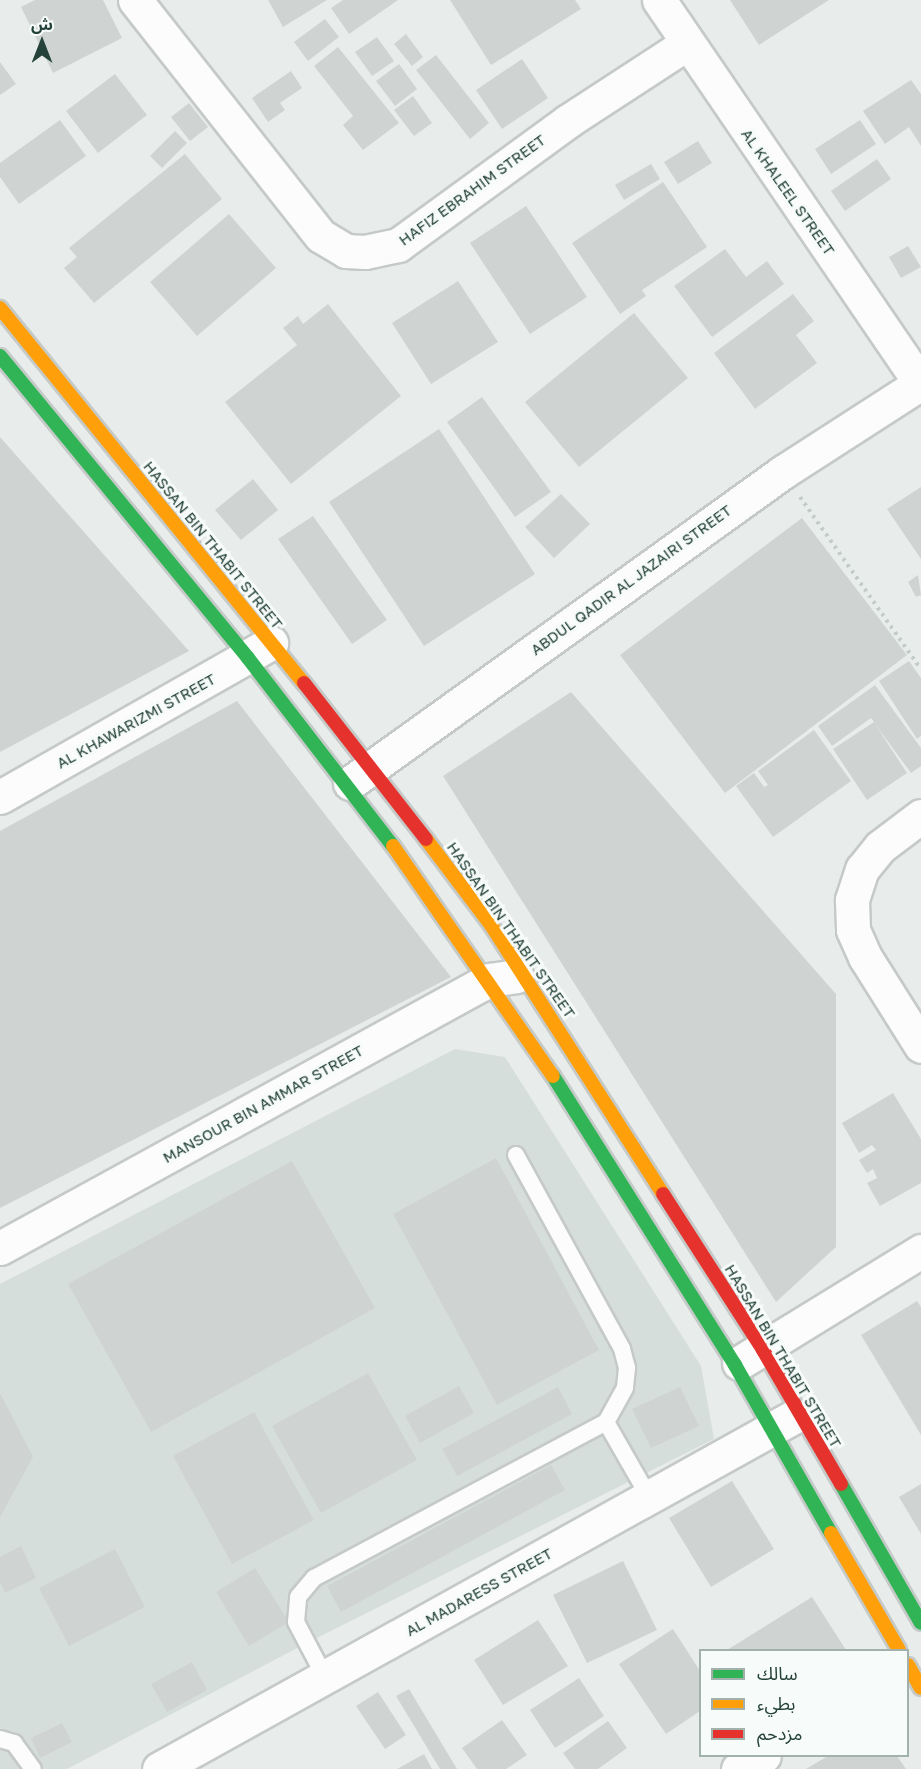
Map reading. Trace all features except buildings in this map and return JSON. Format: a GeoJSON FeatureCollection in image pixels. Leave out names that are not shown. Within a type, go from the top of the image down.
{"type":"FeatureCollection","features":[{"type":"Feature","properties":{"kind":"street","name":"HAFIZ EBRAHIM STREET"},"geometry":{"type":"LineString","coordinates":[[135,0],[321,236],[346,251],[365,252],[398,245],[568,121],[686,44]]}},
{"type":"Feature","properties":{"kind":"street","name":"AL KHALEEL STREET"},"geometry":{"type":"LineString","coordinates":[[659,0],[686,44],[920,383]]}},
{"type":"Feature","properties":{"kind":"street","name":"HASSAN BIN THABIT STREET"},"geometry":{"type":"LineString","coordinates":[[0,308],[260,650],[360,776],[529,980],[763,1350],[784,1422],[900,1649]]}},
{"type":"Feature","properties":{"kind":"street","name":"HASSAN BIN THABIT STREET"},"geometry":{"type":"LineString","coordinates":[[0,356],[260,650],[360,776],[489,980],[578,1113],[735,1365],[784,1422],[921,1623]]}},
{"type":"Feature","properties":{"kind":"street","name":"ABDUL QADIR AL JAZAIRI STREET"},"geometry":{"type":"LineString","coordinates":[[360,776],[783,472],[920,383]]}},
{"type":"Feature","properties":{"kind":"street","name":"AL KHAWARIZMI STREET"},"geometry":{"type":"LineString","coordinates":[[0,797],[260,650]]}},
{"type":"Feature","properties":{"kind":"street"},"geometry":{"type":"LineString","coordinates":[[921,816],[874,854],[862,869],[852,900],[853,930],[865,957],[921,1046]]}},
{"type":"Feature","properties":{"kind":"street","name":"MANSOUR BIN AMMAR STREET"},"geometry":{"type":"LineString","coordinates":[[0,1248],[489,980],[502,975],[529,980]]}},
{"type":"Feature","properties":{"kind":"street"},"geometry":{"type":"LineString","coordinates":[[735,1365],[763,1350],[921,1251]]}},
{"type":"Feature","properties":{"kind":"street","name":"AL MADARESS STREET"},"geometry":{"type":"LineString","coordinates":[[159,1769],[784,1422]]}},
{"type":"Feature","properties":{"kind":"street"},"geometry":{"type":"LineString","coordinates":[[738,1769],[760,1757]]}},
{"type":"Feature","properties":{"kind":"lane"},"geometry":{"type":"LineString","coordinates":[[325,1677],[296,1622],[298,1597],[305,1587],[606,1422],[625,1388],[627,1368],[622,1349],[516,1155]]}},
{"type":"Feature","properties":{"kind":"lane"},"geometry":{"type":"LineString","coordinates":[[606,1422],[649,1497]]}},
{"type":"Feature","properties":{"kind":"lane"},"geometry":{"type":"LineString","coordinates":[[0,1739],[14,1743],[33,1769]]}},
{"type":"Feature","properties":{"kind":"path"},"geometry":{"type":"LineString","coordinates":[[783,472],[921,669]]}},
{"type":"Feature","properties":{"kind":"shaded area"},"geometry":{"type":"Polygon","coordinates":[[[455,1049],[505,1057],[701,1366],[714,1439],[305,1644],[67,1769],[0,1769],[0,1284],[455,1049]]]}},
{"type":"Feature","properties":{"kind":"traffic: fast"},"geometry":{"type":"LineString","coordinates":[[0,356],[248,658],[393,846]]}},
{"type":"Feature","properties":{"kind":"traffic: fast"},"geometry":{"type":"LineString","coordinates":[[553,1076],[735,1365],[831,1533]]}},
{"type":"Feature","properties":{"kind":"traffic: fast"},"geometry":{"type":"LineString","coordinates":[[841,1484],[921,1623]]}},
{"type":"Feature","properties":{"kind":"traffic: slow"},"geometry":{"type":"LineString","coordinates":[[0,308],[304,683]]}},
{"type":"Feature","properties":{"kind":"traffic: slow"},"geometry":{"type":"LineString","coordinates":[[426,839],[491,925],[663,1194]]}},
{"type":"Feature","properties":{"kind":"traffic: slow"},"geometry":{"type":"LineString","coordinates":[[393,846],[553,1076]]}},
{"type":"Feature","properties":{"kind":"traffic: slow"},"geometry":{"type":"LineString","coordinates":[[831,1533],[898,1649]]}},
{"type":"Feature","properties":{"kind":"traffic: slow"},"geometry":{"type":"LineString","coordinates":[[909,1667],[921,1688]]}},
{"type":"Feature","properties":{"kind":"traffic: jam"},"geometry":{"type":"LineString","coordinates":[[304,683],[426,839]]}},
{"type":"Feature","properties":{"kind":"traffic: jam"},"geometry":{"type":"LineString","coordinates":[[663,1194],[763,1350],[841,1484]]}}]}
